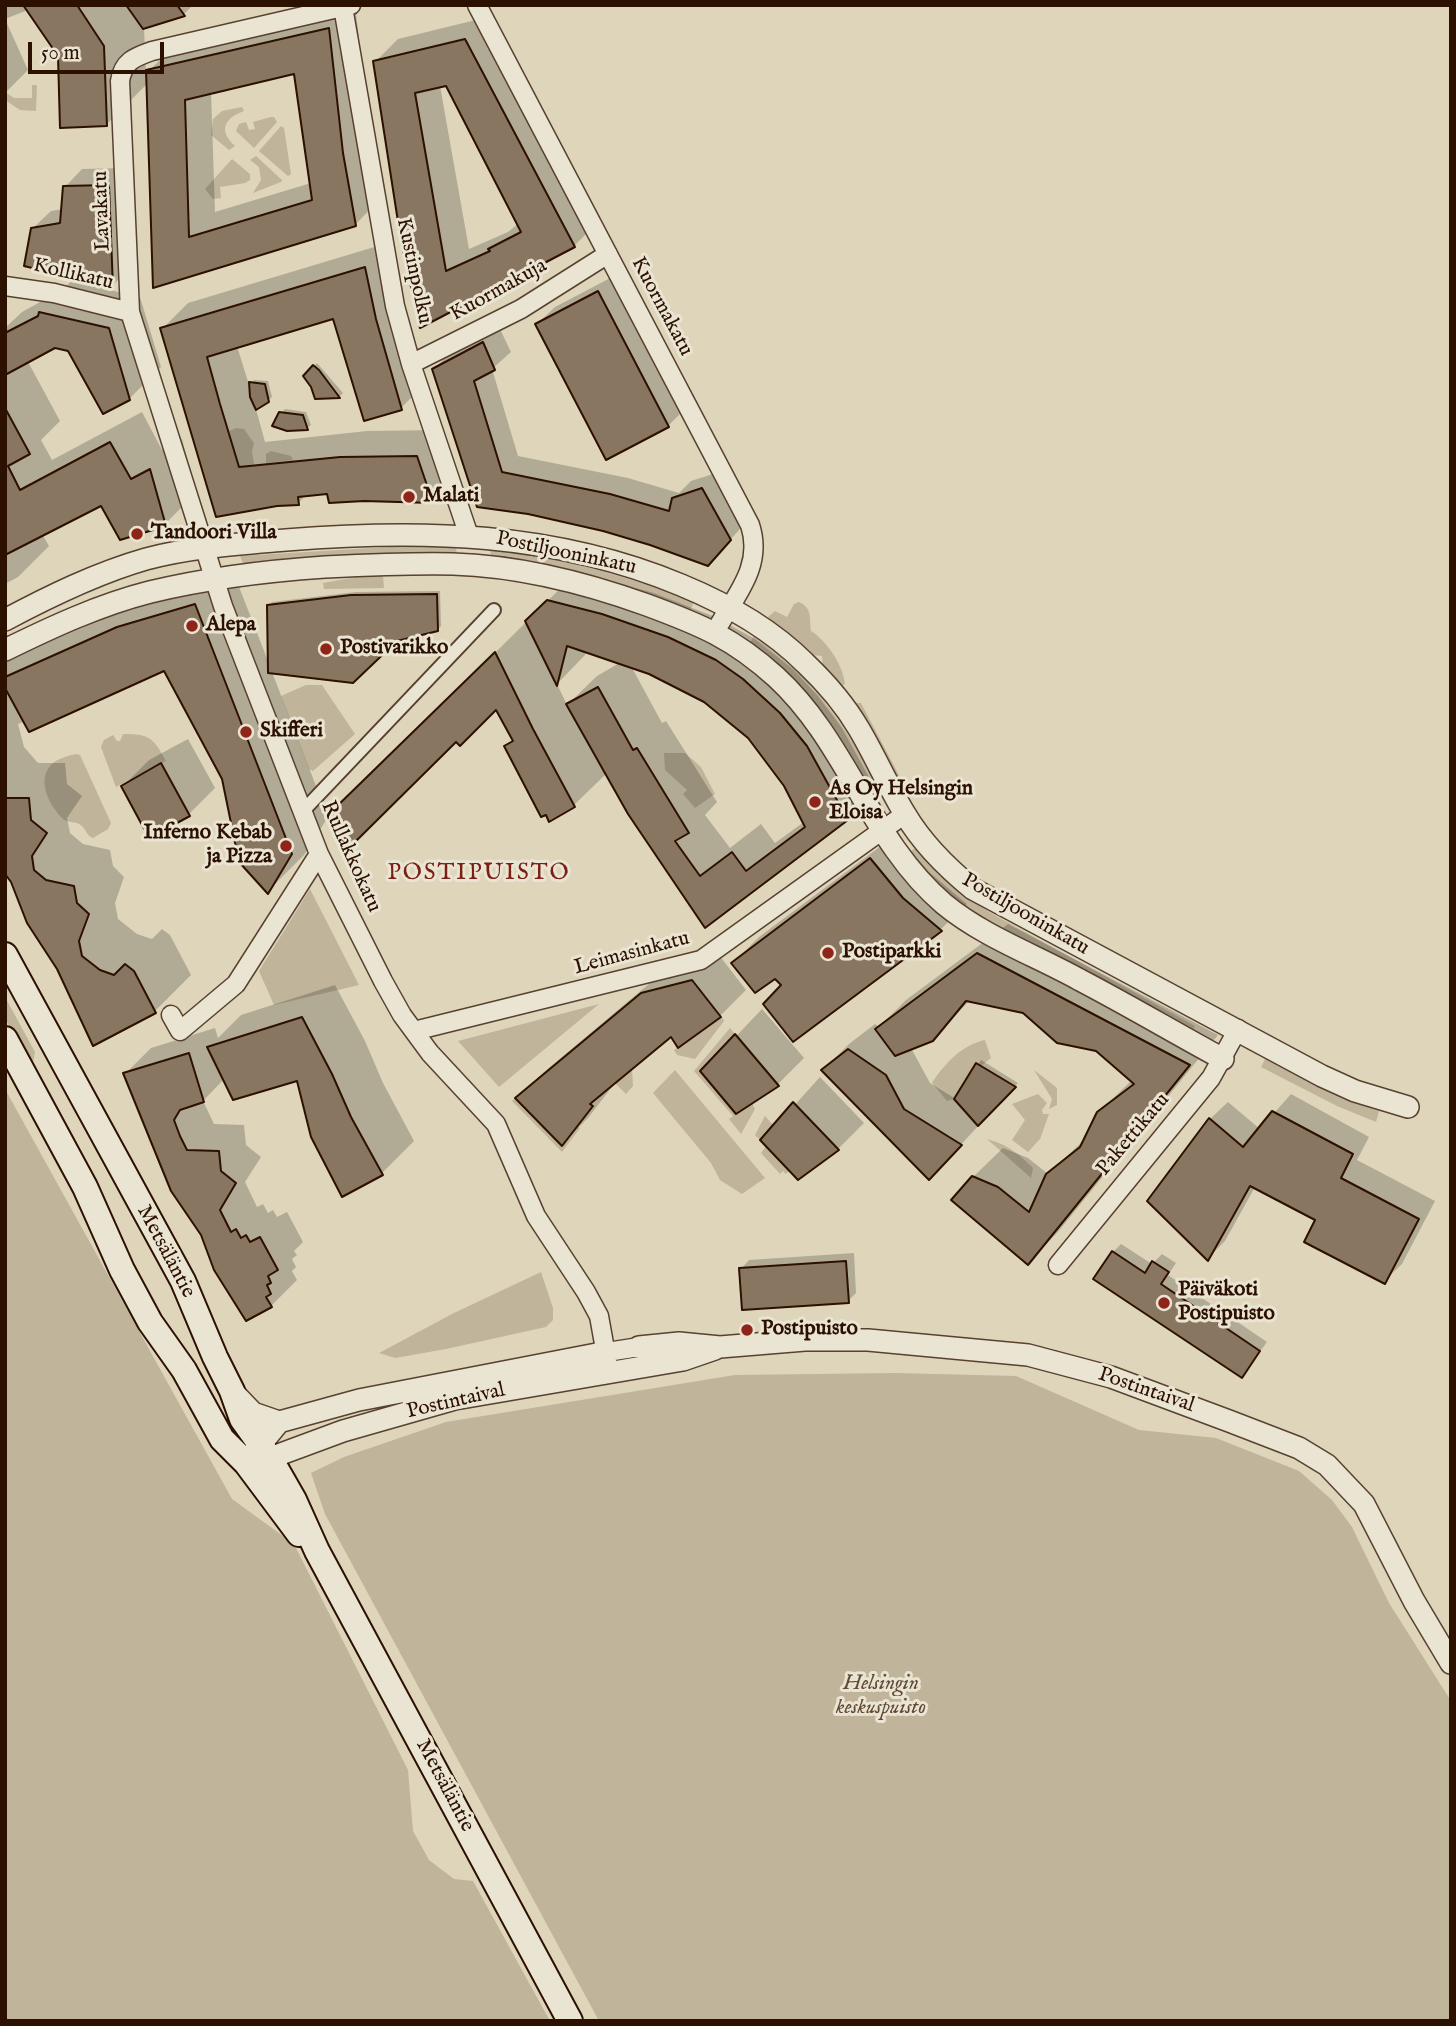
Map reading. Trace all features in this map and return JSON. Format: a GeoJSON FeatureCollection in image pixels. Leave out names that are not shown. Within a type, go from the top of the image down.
{"type":"FeatureCollection","features":[{"type":"Feature","properties":{"kind":"main road","name":"Metsäläntie"},"geometry":{"type":"LineString","coordinates":[[5,956],[183,1281],[258,1455],[300,1536],[317,1551],[570,2021]]}},
{"type":"Feature","properties":{"kind":"main road","name":"Metsäläntie"},"geometry":{"type":"LineString","coordinates":[[5,1039],[85,1187],[122,1270],[150,1322],[184,1370],[222,1438],[258,1455]]}},
{"type":"Feature","properties":{"kind":"street","name":"Kuormakatu"},"geometry":{"type":"LineString","coordinates":[[477,5],[750,525],[755,548],[754,562],[715,632]]}},
{"type":"Feature","properties":{"kind":"street","name":"Lavakatu"},"geometry":{"type":"LineString","coordinates":[[213,578],[130,312],[120,80],[125,65],[134,57],[152,51],[347,6]]}},
{"type":"Feature","properties":{"kind":"street","name":"Kustinpolku"},"geometry":{"type":"LineString","coordinates":[[347,6],[390,280],[411,364],[469,536]]}},
{"type":"Feature","properties":{"kind":"street","name":"Kuormakuja"},"geometry":{"type":"LineString","coordinates":[[411,364],[521,309],[608,254]]}},
{"type":"Feature","properties":{"kind":"street","name":"Kollikatu"},"geometry":{"type":"LineString","coordinates":[[5,286],[54,293],[130,312]]}},
{"type":"Feature","properties":{"kind":"street","name":"Postiljooninkatu"},"geometry":{"type":"LineString","coordinates":[[5,620],[70,588],[144,560],[184,551],[332,537],[469,536],[521,541],[643,569],[729,606],[776,637],[804,662],[833,693],[857,726],[905,814],[924,841],[949,870],[973,889],[1321,1076],[1354,1091],[1408,1107]]}},
{"type":"Feature","properties":{"kind":"street","name":"Postiljooninkatu"},"geometry":{"type":"LineString","coordinates":[[5,650],[53,626],[94,611],[147,593],[213,578],[348,566],[454,564],[553,578],[617,594],[715,632],[758,662],[808,709],[837,753],[881,830],[903,861],[924,886],[972,925],[1082,981],[1223,1059]]}},
{"type":"Feature","properties":{"kind":"street","name":"Rullakkokatu"},"geometry":{"type":"LineString","coordinates":[[213,578],[319,854],[383,982],[430,1053],[496,1124],[536,1216],[599,1316],[607,1362]]}},
{"type":"Feature","properties":{"kind":"street"},"geometry":{"type":"LineString","coordinates":[[303,811],[494,610]]}},
{"type":"Feature","properties":{"kind":"street","name":"Leimasinkatu"},"geometry":{"type":"LineString","coordinates":[[414,1031],[701,960],[905,814]]}},
{"type":"Feature","properties":{"kind":"street"},"geometry":{"type":"LineString","coordinates":[[176,1023],[236,984],[319,854]]}},
{"type":"Feature","properties":{"kind":"street","name":"Pakettikatu"},"geometry":{"type":"LineString","coordinates":[[1058,1265],[1211,1078],[1238,1030]]}},
{"type":"Feature","properties":{"kind":"street","name":"Postintaival"},"geometry":{"type":"LineString","coordinates":[[258,1455],[455,1399],[607,1362],[639,1347],[680,1343],[720,1347],[805,1340],[868,1340],[1028,1354],[1111,1377],[1299,1448],[1327,1465],[1364,1504],[1414,1601],[1451,1663]]}},
{"type":"Feature","properties":{"kind":"street","name":"Postintaival"},"geometry":{"type":"LineString","coordinates":[[279,1422],[359,1400],[607,1362],[683,1360],[720,1347]]}},
{"type":"Feature","properties":{"kind":"street"},"geometry":{"type":"LineString","coordinates":[[232,1391],[253,1413],[279,1422],[258,1455]]}},
{"type":"Feature","properties":{"kind":"green space"},"geometry":{"type":"Polygon","coordinates":[[[32,85],[37,85],[36,111],[20,110],[5,100],[5,92],[14,98],[32,98],[32,85]]]}},
{"type":"Feature","properties":{"kind":"green space"},"geometry":{"type":"Polygon","coordinates":[[[242,107],[244,111],[232,117],[226,126],[226,135],[235,146],[229,150],[211,135],[213,119],[222,111],[242,107]]]}},
{"type":"Feature","properties":{"kind":"green space"},"geometry":{"type":"Polygon","coordinates":[[[271,117],[277,122],[254,148],[236,131],[239,124],[246,122],[249,130],[255,129],[253,122],[271,117]]]}},
{"type":"Feature","properties":{"kind":"green space"},"geometry":{"type":"Polygon","coordinates":[[[281,126],[284,128],[291,174],[288,176],[259,151],[281,126]]]}},
{"type":"Feature","properties":{"kind":"green space"},"geometry":{"type":"Polygon","coordinates":[[[256,156],[282,180],[253,193],[261,180],[259,167],[250,160],[256,156]]]}},
{"type":"Feature","properties":{"kind":"green space"},"geometry":{"type":"Polygon","coordinates":[[[232,159],[250,174],[250,180],[220,187],[221,198],[213,199],[205,189],[232,159]]]}},
{"type":"Feature","properties":{"kind":"green space"},"geometry":{"type":"Polygon","coordinates":[[[244,429],[254,443],[254,464],[239,467],[229,431],[244,429]]]}},
{"type":"Feature","properties":{"kind":"green space"},"geometry":{"type":"Polygon","coordinates":[[[271,451],[291,456],[293,460],[266,463],[266,454],[271,451]]]}},
{"type":"Feature","properties":{"kind":"green space"},"geometry":{"type":"Polygon","coordinates":[[[421,545],[455,546],[458,556],[244,566],[240,556],[421,545]]]}},
{"type":"Feature","properties":{"kind":"green space"},"geometry":{"type":"Polygon","coordinates":[[[489,548],[593,569],[694,602],[690,611],[492,558],[489,548]]]}},
{"type":"Feature","properties":{"kind":"green space"},"geometry":{"type":"Polygon","coordinates":[[[383,575],[384,588],[324,589],[323,583],[383,575]]]}},
{"type":"Feature","properties":{"kind":"green space"},"geometry":{"type":"Polygon","coordinates":[[[799,602],[808,611],[811,631],[823,641],[838,662],[845,684],[840,686],[823,666],[822,656],[813,655],[768,617],[775,611],[787,617],[794,604],[799,602]]]}},
{"type":"Feature","properties":{"kind":"green space"},"geometry":{"type":"Polygon","coordinates":[[[754,636],[793,668],[826,704],[854,743],[879,787],[871,792],[829,721],[797,685],[749,644],[754,636]]]}},
{"type":"Feature","properties":{"kind":"green space"},"geometry":{"type":"Polygon","coordinates":[[[306,685],[322,685],[355,734],[313,771],[309,769],[281,696],[306,685]]]}},
{"type":"Feature","properties":{"kind":"green space"},"geometry":{"type":"Polygon","coordinates":[[[861,703],[900,777],[895,780],[853,706],[861,703]]]}},
{"type":"Feature","properties":{"kind":"green space"},"geometry":{"type":"Polygon","coordinates":[[[123,734],[149,738],[166,761],[116,787],[101,747],[104,740],[113,735],[120,741],[123,734]]]}},
{"type":"Feature","properties":{"kind":"green space"},"geometry":{"type":"Polygon","coordinates":[[[664,753],[685,753],[701,767],[715,794],[695,808],[683,794],[687,790],[665,770],[664,753]]]}},
{"type":"Feature","properties":{"kind":"green space"},"geometry":{"type":"Polygon","coordinates":[[[76,754],[80,755],[111,823],[108,829],[93,838],[81,825],[65,820],[58,814],[46,793],[45,778],[51,765],[76,754]]]}},
{"type":"Feature","properties":{"kind":"green space"},"geometry":{"type":"Polygon","coordinates":[[[916,847],[939,875],[989,912],[1195,1026],[1193,1030],[978,916],[953,899],[908,854],[916,847]]]}},
{"type":"Feature","properties":{"kind":"green space"},"geometry":{"type":"Polygon","coordinates":[[[310,889],[359,985],[274,1005],[259,971],[310,889]]]}},
{"type":"Feature","properties":{"kind":"green space"},"geometry":{"type":"Polygon","coordinates":[[[5,997],[35,1052],[32,1068],[5,1018],[5,997]]]}},
{"type":"Feature","properties":{"kind":"green space"},"geometry":{"type":"Polygon","coordinates":[[[599,1004],[499,1087],[458,1041],[599,1004]]]}},
{"type":"Feature","properties":{"kind":"green space"},"geometry":{"type":"Polygon","coordinates":[[[722,1017],[724,1021],[695,1059],[677,1055],[674,1050],[722,1017]]]}},
{"type":"Feature","properties":{"kind":"green space"},"geometry":{"type":"Polygon","coordinates":[[[730,1028],[735,1034],[700,1072],[736,1114],[752,1103],[755,1109],[741,1134],[729,1119],[733,1116],[694,1071],[730,1028]]]}},
{"type":"Feature","properties":{"kind":"green space"},"geometry":{"type":"Polygon","coordinates":[[[985,1040],[991,1058],[981,1066],[976,1063],[954,1099],[947,1101],[932,1083],[955,1056],[969,1046],[985,1040]]]}},
{"type":"Feature","properties":{"kind":"green space"},"geometry":{"type":"Polygon","coordinates":[[[1266,1057],[1344,1099],[1379,1111],[1376,1122],[1337,1106],[1261,1067],[1266,1057]]]}},
{"type":"Feature","properties":{"kind":"green space"},"geometry":{"type":"Polygon","coordinates":[[[632,1069],[633,1086],[626,1094],[615,1083],[632,1069]]]}},
{"type":"Feature","properties":{"kind":"green space"},"geometry":{"type":"Polygon","coordinates":[[[675,1070],[765,1178],[742,1194],[720,1180],[711,1163],[653,1093],[675,1070]]]}},
{"type":"Feature","properties":{"kind":"green space"},"geometry":{"type":"Polygon","coordinates":[[[1034,1070],[1057,1088],[1057,1105],[1049,1109],[1052,1099],[1034,1070]]]}},
{"type":"Feature","properties":{"kind":"green space"},"geometry":{"type":"Polygon","coordinates":[[[5,1089],[232,1499],[294,1544],[408,1770],[413,1831],[429,1860],[454,1879],[473,1881],[550,2021],[5,2021],[5,1089]]]}},
{"type":"Feature","properties":{"kind":"green space"},"geometry":{"type":"Polygon","coordinates":[[[1038,1094],[1047,1103],[1042,1110],[1043,1114],[1049,1114],[1040,1139],[1028,1152],[1012,1140],[1025,1120],[1012,1104],[1038,1094]]]}},
{"type":"Feature","properties":{"kind":"green space"},"geometry":{"type":"Polygon","coordinates":[[[515,1098],[562,1146],[578,1127],[580,1128],[562,1152],[512,1101],[515,1098]]]}},
{"type":"Feature","properties":{"kind":"green space"},"geometry":{"type":"Polygon","coordinates":[[[765,1116],[773,1125],[760,1140],[755,1135],[765,1116]]]}},
{"type":"Feature","properties":{"kind":"green space"},"geometry":{"type":"Polygon","coordinates":[[[987,1139],[1007,1147],[1022,1158],[1033,1168],[1031,1178],[987,1139]]]}},
{"type":"Feature","properties":{"kind":"green space"},"geometry":{"type":"Polygon","coordinates":[[[766,1146],[789,1171],[786,1174],[783,1171],[780,1174],[761,1153],[766,1146]]]}},
{"type":"Feature","properties":{"kind":"green space"},"geometry":{"type":"Polygon","coordinates":[[[541,1272],[553,1308],[553,1320],[546,1327],[395,1358],[379,1353],[454,1313],[541,1272]]]}},
{"type":"Feature","properties":{"kind":"green space","name":"Helsingin keskuspuisto"},"geometry":{"type":"Polygon","coordinates":[[[895,1373],[1016,1376],[1139,1430],[1216,1438],[1299,1471],[1332,1500],[1352,1527],[1389,1603],[1451,1701],[1451,2021],[599,2021],[325,1514],[311,1473],[344,1457],[446,1422],[735,1375],[895,1373]]]}},
{"type":"Feature","properties":{"kind":"building"},"geometry":{"type":"Polygon","coordinates":[[[23,5],[77,5],[104,46],[107,126],[60,128],[58,56],[23,5]]]}},
{"type":"Feature","properties":{"kind":"building"},"geometry":{"type":"Polygon","coordinates":[[[126,5],[177,5],[185,16],[143,29],[126,5]]]}},
{"type":"Feature","properties":{"kind":"building"},"geometry":{"type":"Polygon","coordinates":[[[329,28],[343,153],[356,226],[153,288],[146,70],[329,28]],[[294,74],[185,100],[189,237],[312,200],[294,74]]]}},
{"type":"Feature","properties":{"kind":"building"},"geometry":{"type":"Polygon","coordinates":[[[465,39],[575,247],[420,328],[401,241],[373,61],[465,39]],[[446,86],[415,93],[446,271],[490,251],[488,249],[521,232],[446,86]]]}},
{"type":"Feature","properties":{"kind":"building"},"geometry":{"type":"Polygon","coordinates":[[[109,185],[113,288],[24,266],[31,228],[60,223],[63,186],[109,185]]]}},
{"type":"Feature","properties":{"kind":"building"},"geometry":{"type":"Polygon","coordinates":[[[365,267],[376,319],[402,410],[364,421],[333,319],[207,357],[220,404],[239,467],[340,457],[417,456],[433,503],[329,503],[327,494],[298,497],[299,505],[277,506],[216,517],[160,328],[365,267]]]}},
{"type":"Feature","properties":{"kind":"building"},"geometry":{"type":"Polygon","coordinates":[[[598,291],[669,427],[606,460],[535,324],[598,291]]]}},
{"type":"Feature","properties":{"kind":"building"},"geometry":{"type":"Polygon","coordinates":[[[39,312],[109,328],[130,400],[103,414],[68,351],[55,348],[5,375],[5,333],[38,316],[39,312]]]}},
{"type":"Feature","properties":{"kind":"building"},"geometry":{"type":"Polygon","coordinates":[[[483,342],[495,370],[474,381],[502,472],[610,494],[669,511],[672,498],[702,488],[731,540],[708,566],[603,531],[528,514],[477,507],[432,369],[483,342]]]}},
{"type":"Feature","properties":{"kind":"building"},"geometry":{"type":"Polygon","coordinates":[[[313,365],[340,398],[315,399],[303,376],[313,365]]]}},
{"type":"Feature","properties":{"kind":"building"},"geometry":{"type":"Polygon","coordinates":[[[249,382],[265,384],[269,402],[256,410],[250,397],[249,382]]]}},
{"type":"Feature","properties":{"kind":"building"},"geometry":{"type":"Polygon","coordinates":[[[5,408],[30,454],[8,466],[20,490],[110,442],[131,479],[150,469],[166,526],[120,540],[101,506],[5,555],[5,408]]]}},
{"type":"Feature","properties":{"kind":"building"},"geometry":{"type":"Polygon","coordinates":[[[279,412],[303,415],[308,430],[287,431],[272,426],[279,412]]]}},
{"type":"Feature","properties":{"kind":"building","name":"Postivarikko"},"geometry":{"type":"Polygon","coordinates":[[[437,594],[438,631],[397,641],[353,683],[268,673],[267,605],[351,595],[437,594]]]}},
{"type":"Feature","properties":{"kind":"building"},"geometry":{"type":"Polygon","coordinates":[[[547,600],[602,614],[668,637],[716,660],[743,679],[780,713],[807,746],[848,820],[705,928],[628,814],[566,704],[598,687],[633,750],[637,748],[689,833],[675,841],[700,876],[732,852],[746,871],[805,827],[784,786],[748,738],[704,702],[649,674],[567,646],[557,686],[525,621],[547,600]]]}},
{"type":"Feature","properties":{"kind":"building"},"geometry":{"type":"Polygon","coordinates":[[[195,604],[292,854],[268,894],[239,862],[222,779],[164,671],[29,732],[5,688],[5,677],[117,627],[195,604]]]}},
{"type":"Feature","properties":{"kind":"building"},"geometry":{"type":"Polygon","coordinates":[[[495,652],[575,807],[549,822],[546,815],[541,817],[504,746],[513,741],[496,710],[460,746],[456,742],[351,846],[347,842],[342,846],[330,823],[336,818],[331,812],[495,652]]]}},
{"type":"Feature","properties":{"kind":"building"},"geometry":{"type":"Polygon","coordinates":[[[161,763],[190,816],[149,838],[121,786],[161,763]]]}},
{"type":"Feature","properties":{"kind":"building"},"geometry":{"type":"Polygon","coordinates":[[[5,798],[29,798],[31,820],[47,833],[32,856],[34,870],[46,880],[74,886],[77,903],[89,914],[79,941],[82,956],[100,970],[114,975],[125,964],[134,971],[156,1013],[93,1046],[57,969],[27,923],[11,882],[5,874],[5,798]]]}},
{"type":"Feature","properties":{"kind":"building","name":"Postiparkki"},"geometry":{"type":"Polygon","coordinates":[[[870,858],[903,898],[942,931],[793,1042],[763,1004],[781,985],[775,979],[755,993],[731,963],[870,858]]]}},
{"type":"Feature","properties":{"kind":"building"},"geometry":{"type":"Polygon","coordinates":[[[977,953],[1190,1065],[1028,1265],[951,1200],[972,1176],[998,1187],[1029,1212],[1046,1174],[1080,1147],[1097,1112],[1134,1084],[1096,1051],[1057,1043],[1023,1013],[966,1001],[933,1041],[895,1056],[875,1029],[977,953]]]}},
{"type":"Feature","properties":{"kind":"building"},"geometry":{"type":"Polygon","coordinates":[[[692,980],[721,1017],[678,1048],[671,1037],[590,1104],[593,1106],[562,1146],[515,1098],[641,993],[692,980]]]}},
{"type":"Feature","properties":{"kind":"building"},"geometry":{"type":"Polygon","coordinates":[[[302,1017],[383,1175],[342,1197],[311,1137],[297,1081],[233,1100],[207,1047],[302,1017]]]}},
{"type":"Feature","properties":{"kind":"building"},"geometry":{"type":"Polygon","coordinates":[[[735,1034],[779,1086],[736,1114],[700,1071],[735,1034]]]}},
{"type":"Feature","properties":{"kind":"building"},"geometry":{"type":"Polygon","coordinates":[[[848,1049],[886,1075],[904,1109],[962,1145],[929,1180],[821,1070],[848,1049]]]}},
{"type":"Feature","properties":{"kind":"building"},"geometry":{"type":"Polygon","coordinates":[[[189,1053],[204,1102],[180,1110],[174,1120],[180,1136],[187,1150],[219,1151],[221,1171],[236,1183],[220,1210],[231,1232],[236,1229],[241,1238],[246,1235],[250,1242],[260,1237],[278,1270],[268,1276],[271,1283],[267,1285],[271,1294],[266,1297],[272,1307],[246,1321],[214,1270],[201,1235],[171,1191],[123,1073],[189,1053]]]}},
{"type":"Feature","properties":{"kind":"building"},"geometry":{"type":"Polygon","coordinates":[[[976,1063],[1016,1087],[978,1126],[954,1099],[976,1063]]]}},
{"type":"Feature","properties":{"kind":"building"},"geometry":{"type":"Polygon","coordinates":[[[793,1102],[839,1150],[798,1180],[760,1140],[793,1102]]]}},
{"type":"Feature","properties":{"kind":"building"},"geometry":{"type":"Polygon","coordinates":[[[1272,1111],[1353,1154],[1341,1178],[1419,1219],[1385,1284],[1304,1242],[1315,1220],[1250,1186],[1208,1261],[1147,1201],[1209,1118],[1243,1147],[1272,1111]]]}},
{"type":"Feature","properties":{"kind":"building"},"geometry":{"type":"Polygon","coordinates":[[[1112,1251],[1145,1273],[1152,1261],[1169,1272],[1161,1284],[1260,1351],[1242,1378],[1093,1279],[1112,1251]]]}},
{"type":"Feature","properties":{"kind":"building"},"geometry":{"type":"Polygon","coordinates":[[[846,1261],[849,1303],[742,1310],[739,1268],[846,1261]]]}},
{"type":"Feature","properties":{"kind":"place","name":"Malati"},"geometry":{"type":"Point","coordinates":[409,497]}},
{"type":"Feature","properties":{"kind":"place","name":"Tandoori Villa"},"geometry":{"type":"Point","coordinates":[137,534]}},
{"type":"Feature","properties":{"kind":"place","name":"Alepa"},"geometry":{"type":"Point","coordinates":[192,626]}},
{"type":"Feature","properties":{"kind":"place","name":"Postivarikko"},"geometry":{"type":"Point","coordinates":[326,649]}},
{"type":"Feature","properties":{"kind":"place","name":"Skifferi"},"geometry":{"type":"Point","coordinates":[246,732]}},
{"type":"Feature","properties":{"kind":"place","name":"As Oy Helsingin Eloisa"},"geometry":{"type":"Point","coordinates":[815,802]}},
{"type":"Feature","properties":{"kind":"place","name":"Inferno Kebab ja Pizza"},"geometry":{"type":"Point","coordinates":[286,846]}},
{"type":"Feature","properties":{"kind":"place","name":"Postiparkki"},"geometry":{"type":"Point","coordinates":[828,953]}},
{"type":"Feature","properties":{"kind":"place","name":"Päiväkoti Postipuisto"},"geometry":{"type":"Point","coordinates":[1164,1303]}},
{"type":"Feature","properties":{"kind":"place","name":"Postipuisto"},"geometry":{"type":"Point","coordinates":[747,1330]}},
{"type":"Feature","properties":{"kind":"district","name":"POSTIPUISTO"},"geometry":{"type":"Point","coordinates":[479,874]}}]}
